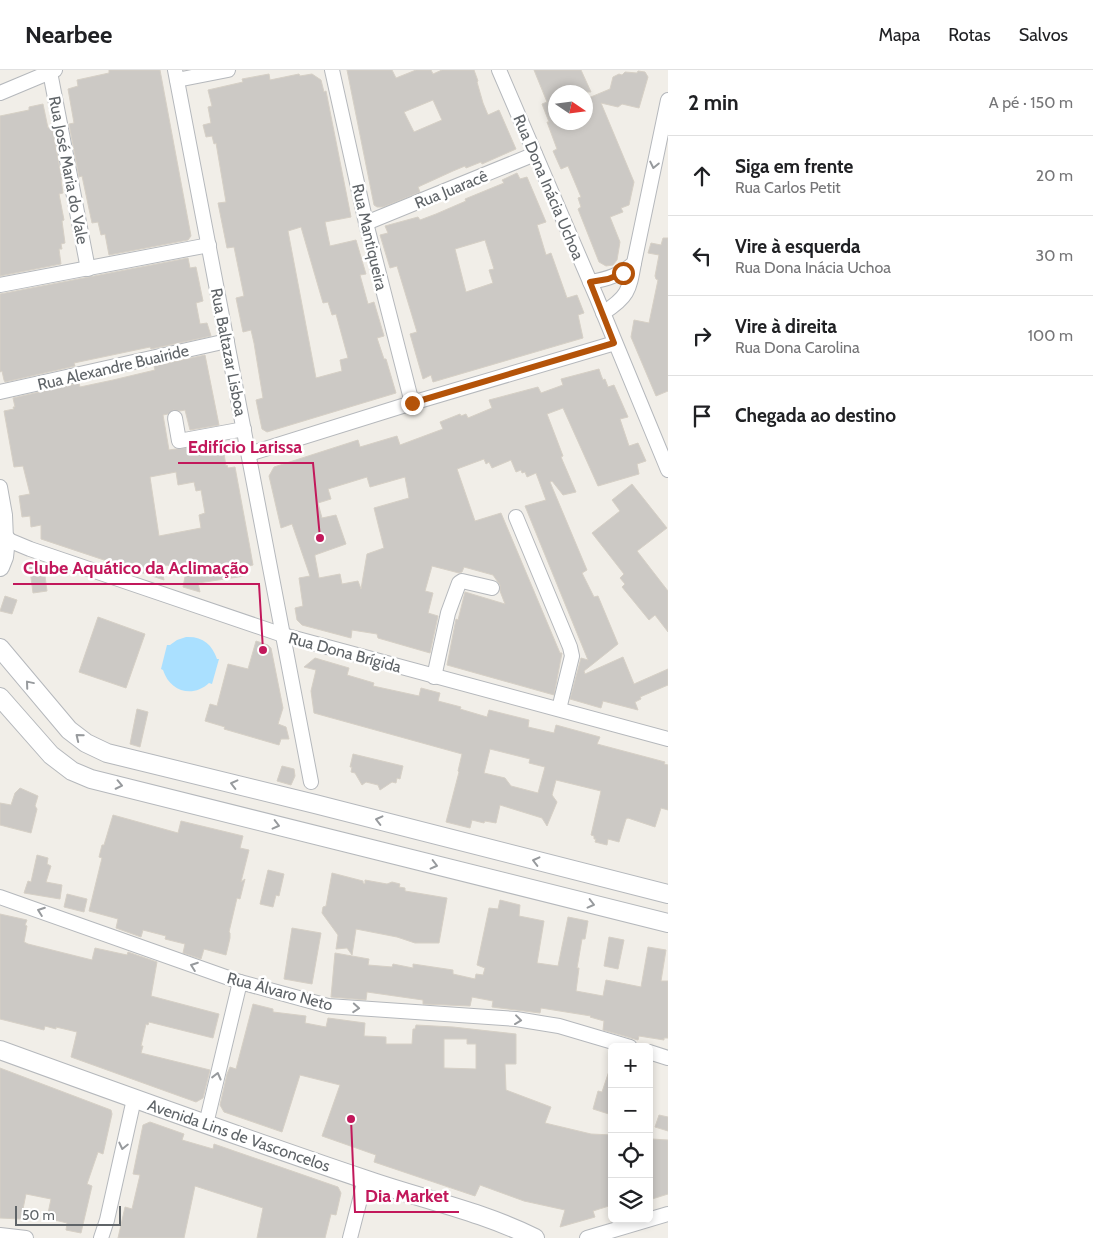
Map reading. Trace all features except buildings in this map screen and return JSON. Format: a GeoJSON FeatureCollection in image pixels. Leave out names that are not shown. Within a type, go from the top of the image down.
{"type":"FeatureCollection","features":[{"type":"Feature","properties":{"kind":"street"},"geometry":{"type":"LineString","coordinates":[[176,75],[228,70]]}},
{"type":"Feature","properties":{"kind":"street","name":"Rua Mantiqueira"},"geometry":{"type":"LineString","coordinates":[[332,70],[366,223],[412,403]]}},
{"type":"Feature","properties":{"kind":"street","name":"Rua Dona Inácia Uchoa"},"geometry":{"type":"LineString","coordinates":[[499,70],[603,312],[614,343],[668,470]]}},
{"type":"Feature","properties":{"kind":"street"},"geometry":{"type":"LineString","coordinates":[[0,93],[53,71]]}},
{"type":"Feature","properties":{"kind":"street","name":"Rua José Maria do Vale"},"geometry":{"type":"LineString","coordinates":[[53,71],[88,269]]}},
{"type":"Feature","properties":{"kind":"street","name":"Rua Baltazar Lisboa"},"geometry":{"type":"LineString","coordinates":[[176,75],[311,782]]}},
{"type":"Feature","properties":{"kind":"street"},"geometry":{"type":"LineString","coordinates":[[603,312],[618,303],[626,294],[630,282],[668,100]]}},
{"type":"Feature","properties":{"kind":"street","name":"Rua Juaracê"},"geometry":{"type":"LineString","coordinates":[[366,223],[535,154]]}},
{"type":"Feature","properties":{"kind":"street"},"geometry":{"type":"LineString","coordinates":[[0,285],[208,245]]}},
{"type":"Feature","properties":{"kind":"street"},"geometry":{"type":"LineString","coordinates":[[590,282],[608,279],[623,273],[634,263]]}},
{"type":"Feature","properties":{"kind":"street","name":"Rua Alexandre Buairide"},"geometry":{"type":"LineString","coordinates":[[0,392],[227,341]]}},
{"type":"Feature","properties":{"kind":"street"},"geometry":{"type":"LineString","coordinates":[[249,454],[614,343]]}},
{"type":"Feature","properties":{"kind":"street"},"geometry":{"type":"LineString","coordinates":[[175,418],[179,441],[244,429]]}},
{"type":"Feature","properties":{"kind":"street"},"geometry":{"type":"LineString","coordinates":[[0,487],[5,515],[4,558],[0,567]]}},
{"type":"Feature","properties":{"kind":"street"},"geometry":{"type":"LineString","coordinates":[[516,517],[570,647],[572,656],[558,709]]}},
{"type":"Feature","properties":{"kind":"street","name":"Rua Dona Brígida"},"geometry":{"type":"LineString","coordinates":[[3,538],[30,550],[283,636],[668,739]]}},
{"type":"Feature","properties":{"kind":"street"},"geometry":{"type":"LineString","coordinates":[[434,677],[448,613],[459,582],[462,581],[492,588]]}},
{"type":"Feature","properties":{"kind":"street"},"geometry":{"type":"LineString","coordinates":[[0,648],[69,730],[86,743],[107,753],[668,894]]}},
{"type":"Feature","properties":{"kind":"street"},"geometry":{"type":"LineString","coordinates":[[0,697],[51,755],[72,771],[92,779],[668,923]]}},
{"type":"Feature","properties":{"kind":"street","name":"Rua Álvaro Neto"},"geometry":{"type":"LineString","coordinates":[[0,896],[240,982],[328,1006],[516,1019],[559,1026],[616,1043]]}},
{"type":"Feature","properties":{"kind":"street"},"geometry":{"type":"LineString","coordinates":[[206,1124],[240,982]]}},
{"type":"Feature","properties":{"kind":"street","name":"Avenida Lins de Vasconcelos"},"geometry":{"type":"LineString","coordinates":[[0,1050],[365,1180],[508,1225],[536,1238]]}},
{"type":"Feature","properties":{"kind":"street"},"geometry":{"type":"LineString","coordinates":[[653,1053],[668,1058]]}},
{"type":"Feature","properties":{"kind":"street"},"geometry":{"type":"LineString","coordinates":[[101,1238],[107,1220],[134,1099]]}},
{"type":"Feature","properties":{"kind":"street"},"geometry":{"type":"LineString","coordinates":[[350,1238],[365,1180]]}},
{"type":"Feature","properties":{"kind":"street"},"geometry":{"type":"LineString","coordinates":[[587,1238],[668,1214]]}},
{"type":"Feature","properties":{"kind":"street"},"geometry":{"type":"LineString","coordinates":[[0,1235],[26,1238]]}},
{"type":"Feature","properties":{"kind":"water"},"geometry":{"type":"Polygon","coordinates":[[[186,637],[197,638],[206,642],[217,659],[219,659],[212,684],[209,683],[203,688],[189,691],[176,688],[161,669],[167,645],[186,637]]]}},
{"type":"Feature","properties":{"kind":"place","name":"Edifício Larissa"},"geometry":{"type":"Point","coordinates":[320,538]}},
{"type":"Feature","properties":{"kind":"place","name":"Clube Aquático da Aclimação"},"geometry":{"type":"Point","coordinates":[263,650]}},
{"type":"Feature","properties":{"kind":"place","name":"Dia Market"},"geometry":{"type":"Point","coordinates":[351,1119]}},
{"type":"Feature","properties":{"kind":"route"},"geometry":{"type":"LineString","coordinates":[[412,403],[614,343],[590,282],[608,279],[623,273]]}}]}
